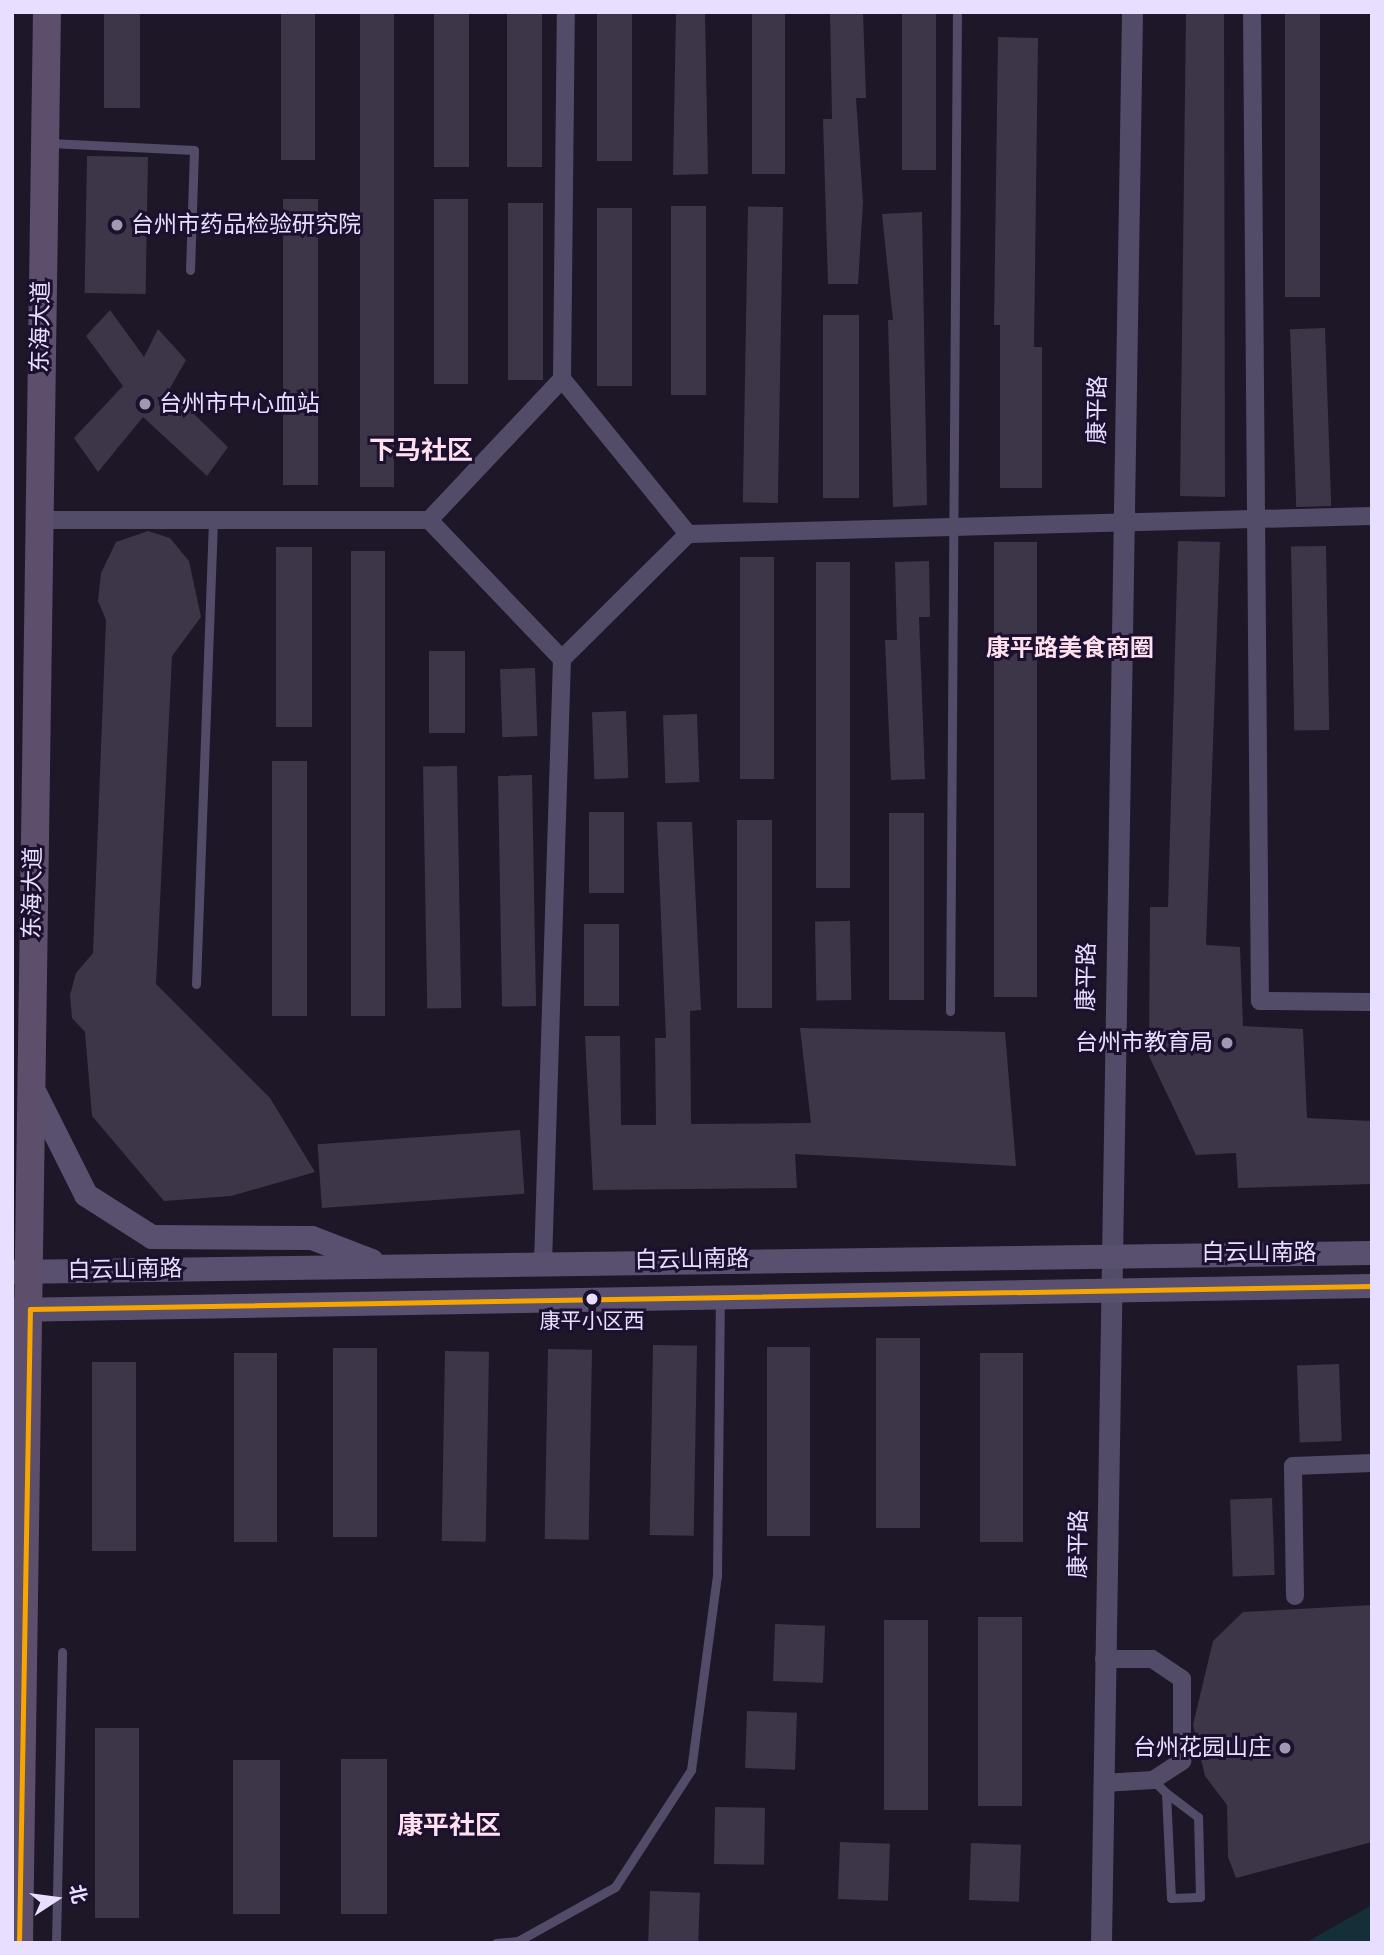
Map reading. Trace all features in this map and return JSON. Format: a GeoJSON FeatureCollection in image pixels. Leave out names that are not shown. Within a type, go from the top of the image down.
{"type":"FeatureCollection","features":[{"type":"Feature","properties":{"kind":"main road","name":"东海大道"},"geometry":{"type":"LineString","coordinates":[[19,1943],[21,1272],[30,1084],[47,12]]}},
{"type":"Feature","properties":{"kind":"main road"},"geometry":{"type":"LineString","coordinates":[[30,1084],[86,1195],[152,1237],[312,1238],[383,1265]]}},
{"type":"Feature","properties":{"kind":"main road","name":"白云山南路"},"geometry":{"type":"LineString","coordinates":[[21,1272],[1109,1254],[1372,1253]]}},
{"type":"Feature","properties":{"kind":"main road","name":"白云山南路"},"geometry":{"type":"LineString","coordinates":[[21,1309],[720,1294],[1372,1286]]}},
{"type":"Feature","properties":{"kind":"street"},"geometry":{"type":"LineString","coordinates":[[566,12],[562,379],[688,534]]}},
{"type":"Feature","properties":{"kind":"street","name":"康平路"},"geometry":{"type":"LineString","coordinates":[[1101,1943],[1109,1254],[1132,12]]}},
{"type":"Feature","properties":{"kind":"street"},"geometry":{"type":"LineString","coordinates":[[1252,12],[1260,1001],[1372,1002]]}},
{"type":"Feature","properties":{"kind":"street"},"geometry":{"type":"LineString","coordinates":[[429,520],[562,379]]}},
{"type":"Feature","properties":{"kind":"street"},"geometry":{"type":"LineString","coordinates":[[543,1262],[562,659],[688,534],[1256,523],[1372,516]]}},
{"type":"Feature","properties":{"kind":"street"},"geometry":{"type":"LineString","coordinates":[[37,520],[429,520],[562,659]]}},
{"type":"Feature","properties":{"kind":"street"},"geometry":{"type":"LineString","coordinates":[[1295,1596],[1293,1466],[1372,1464]]}},
{"type":"Feature","properties":{"kind":"street"},"geometry":{"type":"LineString","coordinates":[[1103,1783],[1153,1780],[1182,1760],[1182,1679],[1152,1659],[1104,1658]]}},
{"type":"Feature","properties":{"kind":"lane"},"geometry":{"type":"LineString","coordinates":[[950,1011],[957,12]]}},
{"type":"Feature","properties":{"kind":"lane"},"geometry":{"type":"LineString","coordinates":[[45,142],[194,150],[190,270]]}},
{"type":"Feature","properties":{"kind":"lane"},"geometry":{"type":"LineString","coordinates":[[196,984],[214,520]]}},
{"type":"Feature","properties":{"kind":"lane"},"geometry":{"type":"LineString","coordinates":[[496,1943],[518,1941],[615,1887],[691,1770],[717,1576],[720,1294]]}},
{"type":"Feature","properties":{"kind":"lane"},"geometry":{"type":"LineString","coordinates":[[56,1943],[62,1652]]}},
{"type":"Feature","properties":{"kind":"lane"},"geometry":{"type":"LineString","coordinates":[[1153,1780],[1198,1817],[1200,1897],[1171,1898],[1166,1793]]}},
{"type":"Feature","properties":{"kind":"shaded area"},"geometry":{"type":"Polygon","coordinates":[[[1372,1905],[1372,1943],[1305,1943],[1372,1905]]]}},
{"type":"Feature","properties":{"kind":"building"},"geometry":{"type":"Polygon","coordinates":[[[104,12],[140,12],[140,108],[104,108],[104,12]]]}},
{"type":"Feature","properties":{"kind":"building"},"geometry":{"type":"Polygon","coordinates":[[[281,12],[315,12],[315,160],[281,160],[281,12]]]}},
{"type":"Feature","properties":{"kind":"building"},"geometry":{"type":"Polygon","coordinates":[[[360,12],[394,12],[394,487],[360,487],[360,12]]]}},
{"type":"Feature","properties":{"kind":"building"},"geometry":{"type":"Polygon","coordinates":[[[434,12],[469,12],[469,167],[434,167],[434,12]]]}},
{"type":"Feature","properties":{"kind":"building"},"geometry":{"type":"Polygon","coordinates":[[[507,12],[542,12],[542,167],[507,167],[507,12]]]}},
{"type":"Feature","properties":{"kind":"building"},"geometry":{"type":"Polygon","coordinates":[[[597,12],[632,12],[632,161],[597,161],[597,12]]]}},
{"type":"Feature","properties":{"kind":"building"},"geometry":{"type":"Polygon","coordinates":[[[676,12],[705,12],[708,174],[673,175],[676,12]]]}},
{"type":"Feature","properties":{"kind":"building"},"geometry":{"type":"Polygon","coordinates":[[[752,12],[785,12],[785,174],[752,174],[752,12]]]}},
{"type":"Feature","properties":{"kind":"building"},"geometry":{"type":"Polygon","coordinates":[[[830,12],[863,12],[866,98],[856,98],[863,202],[858,284],[828,284],[823,119],[832,119],[830,12]]]}},
{"type":"Feature","properties":{"kind":"building"},"geometry":{"type":"Polygon","coordinates":[[[902,12],[936,12],[936,170],[902,170],[902,12]]]}},
{"type":"Feature","properties":{"kind":"building"},"geometry":{"type":"Polygon","coordinates":[[[1186,12],[1224,12],[1225,497],[1180,496],[1186,12]]]}},
{"type":"Feature","properties":{"kind":"building"},"geometry":{"type":"Polygon","coordinates":[[[1285,12],[1320,12],[1320,297],[1285,297],[1285,12]]]}},
{"type":"Feature","properties":{"kind":"building"},"geometry":{"type":"Polygon","coordinates":[[[998,37],[1038,38],[1034,347],[1042,347],[1042,488],[1000,488],[1000,325],[994,325],[998,37]]]}},
{"type":"Feature","properties":{"kind":"building","name":"台州市药品检验研究院"},"geometry":{"type":"Polygon","coordinates":[[[87,156],[148,157],[146,294],[85,293],[87,156]]]}},
{"type":"Feature","properties":{"kind":"building"},"geometry":{"type":"Polygon","coordinates":[[[283,199],[318,199],[318,485],[283,485],[283,199]]]}},
{"type":"Feature","properties":{"kind":"building"},"geometry":{"type":"Polygon","coordinates":[[[434,199],[468,199],[468,384],[434,384],[434,199]]]}},
{"type":"Feature","properties":{"kind":"building"},"geometry":{"type":"Polygon","coordinates":[[[508,203],[543,203],[543,380],[508,380],[508,203]]]}},
{"type":"Feature","properties":{"kind":"building"},"geometry":{"type":"Polygon","coordinates":[[[671,206],[706,206],[706,395],[671,395],[671,206]]]}},
{"type":"Feature","properties":{"kind":"building"},"geometry":{"type":"Polygon","coordinates":[[[748,206],[783,207],[778,503],[743,502],[748,206]]]}},
{"type":"Feature","properties":{"kind":"building"},"geometry":{"type":"Polygon","coordinates":[[[597,208],[632,208],[632,386],[597,386],[597,208]]]}},
{"type":"Feature","properties":{"kind":"building"},"geometry":{"type":"Polygon","coordinates":[[[922,212],[927,505],[893,507],[888,320],[893,320],[882,214],[922,212]]]}},
{"type":"Feature","properties":{"kind":"building","name":"台州市中心血站"},"geometry":{"type":"Polygon","coordinates":[[[110,310],[144,357],[158,329],[186,360],[169,390],[228,447],[207,476],[143,417],[98,472],[74,438],[123,386],[86,336],[110,310]]]}},
{"type":"Feature","properties":{"kind":"building"},"geometry":{"type":"Polygon","coordinates":[[[823,315],[859,315],[859,498],[823,498],[823,315]]]}},
{"type":"Feature","properties":{"kind":"building"},"geometry":{"type":"Polygon","coordinates":[[[1325,328],[1331,506],[1296,507],[1290,329],[1325,328]]]}},
{"type":"Feature","properties":{"kind":"building"},"geometry":{"type":"Polygon","coordinates":[[[148,531],[170,538],[189,561],[201,617],[172,656],[156,984],[270,1098],[315,1172],[231,1196],[164,1201],[92,1116],[85,1032],[72,1018],[70,995],[76,973],[93,953],[106,620],[98,601],[101,573],[116,542],[148,531]]]}},
{"type":"Feature","properties":{"kind":"building","name":"台州市教育局"},"geometry":{"type":"Polygon","coordinates":[[[1178,541],[1220,542],[1206,945],[1240,947],[1243,1026],[1303,1029],[1307,1118],[1372,1121],[1372,1184],[1238,1188],[1236,1153],[1196,1155],[1149,1056],[1150,907],[1168,907],[1178,541]]]}},
{"type":"Feature","properties":{"kind":"building"},"geometry":{"type":"Polygon","coordinates":[[[994,542],[1037,542],[1037,997],[994,997],[994,542]]]}},
{"type":"Feature","properties":{"kind":"building"},"geometry":{"type":"Polygon","coordinates":[[[1326,546],[1329,730],[1294,731],[1291,547],[1326,546]]]}},
{"type":"Feature","properties":{"kind":"building"},"geometry":{"type":"Polygon","coordinates":[[[276,547],[312,547],[312,727],[276,727],[276,547]]]}},
{"type":"Feature","properties":{"kind":"building"},"geometry":{"type":"Polygon","coordinates":[[[351,551],[385,551],[385,1016],[351,1016],[351,551]]]}},
{"type":"Feature","properties":{"kind":"building"},"geometry":{"type":"Polygon","coordinates":[[[740,557],[774,557],[774,779],[740,779],[740,557]]]}},
{"type":"Feature","properties":{"kind":"building"},"geometry":{"type":"Polygon","coordinates":[[[929,561],[930,617],[919,617],[925,779],[891,780],[885,640],[897,640],[895,562],[929,561]]]}},
{"type":"Feature","properties":{"kind":"building"},"geometry":{"type":"Polygon","coordinates":[[[816,562],[850,562],[850,888],[816,888],[816,562]]]}},
{"type":"Feature","properties":{"kind":"building"},"geometry":{"type":"Polygon","coordinates":[[[429,651],[465,651],[465,733],[429,733],[429,651]]]}},
{"type":"Feature","properties":{"kind":"building"},"geometry":{"type":"Polygon","coordinates":[[[535,668],[537,736],[502,737],[500,669],[535,668]]]}},
{"type":"Feature","properties":{"kind":"building"},"geometry":{"type":"Polygon","coordinates":[[[626,711],[628,778],[594,779],[592,712],[626,711]]]}},
{"type":"Feature","properties":{"kind":"building"},"geometry":{"type":"Polygon","coordinates":[[[697,714],[699,782],[665,783],[663,715],[697,714]]]}},
{"type":"Feature","properties":{"kind":"building"},"geometry":{"type":"Polygon","coordinates":[[[272,761],[307,761],[307,1016],[272,1016],[272,761]]]}},
{"type":"Feature","properties":{"kind":"building"},"geometry":{"type":"Polygon","coordinates":[[[457,766],[461,1008],[427,1009],[423,767],[457,766]]]}},
{"type":"Feature","properties":{"kind":"building"},"geometry":{"type":"Polygon","coordinates":[[[532,775],[536,1006],[502,1007],[498,776],[532,775]]]}},
{"type":"Feature","properties":{"kind":"building"},"geometry":{"type":"Polygon","coordinates":[[[589,812],[624,812],[624,893],[589,893],[589,812]]]}},
{"type":"Feature","properties":{"kind":"building"},"geometry":{"type":"Polygon","coordinates":[[[889,813],[924,813],[924,1000],[889,1000],[889,813]]]}},
{"type":"Feature","properties":{"kind":"building"},"geometry":{"type":"Polygon","coordinates":[[[737,820],[772,820],[772,1008],[737,1008],[737,820]]]}},
{"type":"Feature","properties":{"kind":"building"},"geometry":{"type":"Polygon","coordinates":[[[657,822],[692,822],[701,1010],[690,1011],[691,1124],[811,1123],[800,1028],[1005,1032],[1016,1166],[795,1154],[797,1188],[593,1190],[585,1036],[620,1036],[621,1125],[656,1125],[655,1038],[666,1038],[657,822]]]}},
{"type":"Feature","properties":{"kind":"building"},"geometry":{"type":"Polygon","coordinates":[[[850,921],[851,1000],[816,1001],[815,922],[850,921]]]}},
{"type":"Feature","properties":{"kind":"building"},"geometry":{"type":"Polygon","coordinates":[[[584,924],[619,924],[619,1006],[584,1006],[584,924]]]}},
{"type":"Feature","properties":{"kind":"building"},"geometry":{"type":"Polygon","coordinates":[[[520,1130],[524,1194],[322,1208],[317,1144],[520,1130]]]}},
{"type":"Feature","properties":{"kind":"building"},"geometry":{"type":"Polygon","coordinates":[[[876,1338],[920,1338],[920,1528],[876,1528],[876,1338]]]}},
{"type":"Feature","properties":{"kind":"building"},"geometry":{"type":"Polygon","coordinates":[[[653,1345],[697,1346],[694,1536],[650,1535],[653,1345]]]}},
{"type":"Feature","properties":{"kind":"building"},"geometry":{"type":"Polygon","coordinates":[[[767,1347],[810,1347],[810,1536],[767,1536],[767,1347]]]}},
{"type":"Feature","properties":{"kind":"building"},"geometry":{"type":"Polygon","coordinates":[[[333,1348],[377,1348],[377,1537],[333,1537],[333,1348]]]}},
{"type":"Feature","properties":{"kind":"building"},"geometry":{"type":"Polygon","coordinates":[[[548,1349],[592,1350],[589,1540],[545,1539],[548,1349]]]}},
{"type":"Feature","properties":{"kind":"building"},"geometry":{"type":"Polygon","coordinates":[[[445,1351],[489,1352],[486,1542],[442,1541],[445,1351]]]}},
{"type":"Feature","properties":{"kind":"building"},"geometry":{"type":"Polygon","coordinates":[[[234,1353],[277,1353],[277,1542],[234,1542],[234,1353]]]}},
{"type":"Feature","properties":{"kind":"building"},"geometry":{"type":"Polygon","coordinates":[[[980,1353],[1023,1353],[1023,1542],[980,1542],[980,1353]]]}},
{"type":"Feature","properties":{"kind":"building"},"geometry":{"type":"Polygon","coordinates":[[[92,1362],[136,1362],[136,1551],[92,1551],[92,1362]]]}},
{"type":"Feature","properties":{"kind":"building"},"geometry":{"type":"Polygon","coordinates":[[[1339,1364],[1342,1441],[1300,1442],[1297,1365],[1339,1364]]]}},
{"type":"Feature","properties":{"kind":"building"},"geometry":{"type":"Polygon","coordinates":[[[1272,1498],[1275,1575],[1233,1576],[1230,1499],[1272,1498]]]}},
{"type":"Feature","properties":{"kind":"building","name":"台州花园山庄"},"geometry":{"type":"Polygon","coordinates":[[[1372,1605],[1372,1842],[1236,1878],[1228,1857],[1227,1805],[1205,1776],[1193,1725],[1213,1641],[1243,1612],[1372,1605]]]}},
{"type":"Feature","properties":{"kind":"building"},"geometry":{"type":"Polygon","coordinates":[[[978,1617],[1022,1617],[1022,1806],[978,1806],[978,1617]]]}},
{"type":"Feature","properties":{"kind":"building"},"geometry":{"type":"Polygon","coordinates":[[[884,1620],[928,1620],[928,1810],[884,1810],[884,1620]]]}},
{"type":"Feature","properties":{"kind":"building"},"geometry":{"type":"Polygon","coordinates":[[[775,1624],[825,1626],[823,1683],[773,1681],[775,1624]]]}},
{"type":"Feature","properties":{"kind":"building"},"geometry":{"type":"Polygon","coordinates":[[[747,1711],[797,1713],[795,1770],[745,1768],[747,1711]]]}},
{"type":"Feature","properties":{"kind":"building"},"geometry":{"type":"Polygon","coordinates":[[[95,1728],[139,1728],[139,1918],[95,1918],[95,1728]]]}},
{"type":"Feature","properties":{"kind":"building"},"geometry":{"type":"Polygon","coordinates":[[[341,1759],[387,1759],[387,1914],[341,1914],[341,1759]]]}},
{"type":"Feature","properties":{"kind":"building"},"geometry":{"type":"Polygon","coordinates":[[[233,1760],[280,1760],[280,1914],[233,1914],[233,1760]]]}},
{"type":"Feature","properties":{"kind":"building"},"geometry":{"type":"Polygon","coordinates":[[[715,1807],[765,1808],[764,1865],[714,1864],[715,1807]]]}},
{"type":"Feature","properties":{"kind":"building"},"geometry":{"type":"Polygon","coordinates":[[[840,1842],[890,1844],[888,1901],[838,1899],[840,1842]]]}},
{"type":"Feature","properties":{"kind":"building"},"geometry":{"type":"Polygon","coordinates":[[[971,1843],[1021,1845],[1019,1902],[969,1900],[971,1843]]]}},
{"type":"Feature","properties":{"kind":"building"},"geometry":{"type":"Polygon","coordinates":[[[650,1891],[700,1893],[698,1943],[648,1943],[650,1891]]]}},
{"type":"Feature","properties":{"kind":"transit line"},"geometry":{"type":"LineString","coordinates":[[19,1943],[30,1309],[1372,1286]]}},
{"type":"Feature","properties":{"kind":"place","name":"台州市药品检验研究院"},"geometry":{"type":"Point","coordinates":[117,225]}},
{"type":"Feature","properties":{"kind":"place","name":"台州市中心血站"},"geometry":{"type":"Point","coordinates":[145,404]}},
{"type":"Feature","properties":{"kind":"place","name":"台州市教育局"},"geometry":{"type":"Point","coordinates":[1227,1043]}},
{"type":"Feature","properties":{"kind":"place","name":"康平小区西"},"geometry":{"type":"Point","coordinates":[592,1299]}},
{"type":"Feature","properties":{"kind":"place","name":"台州花园山庄"},"geometry":{"type":"Point","coordinates":[1285,1748]}},
{"type":"Feature","properties":{"kind":"district","name":"下马社区"},"geometry":{"type":"Point","coordinates":[421,452]}},
{"type":"Feature","properties":{"kind":"district","name":"康平路美食商圈"},"geometry":{"type":"Point","coordinates":[1070,649]}},
{"type":"Feature","properties":{"kind":"district","name":"康平社区"},"geometry":{"type":"Point","coordinates":[449,1827]}}]}
